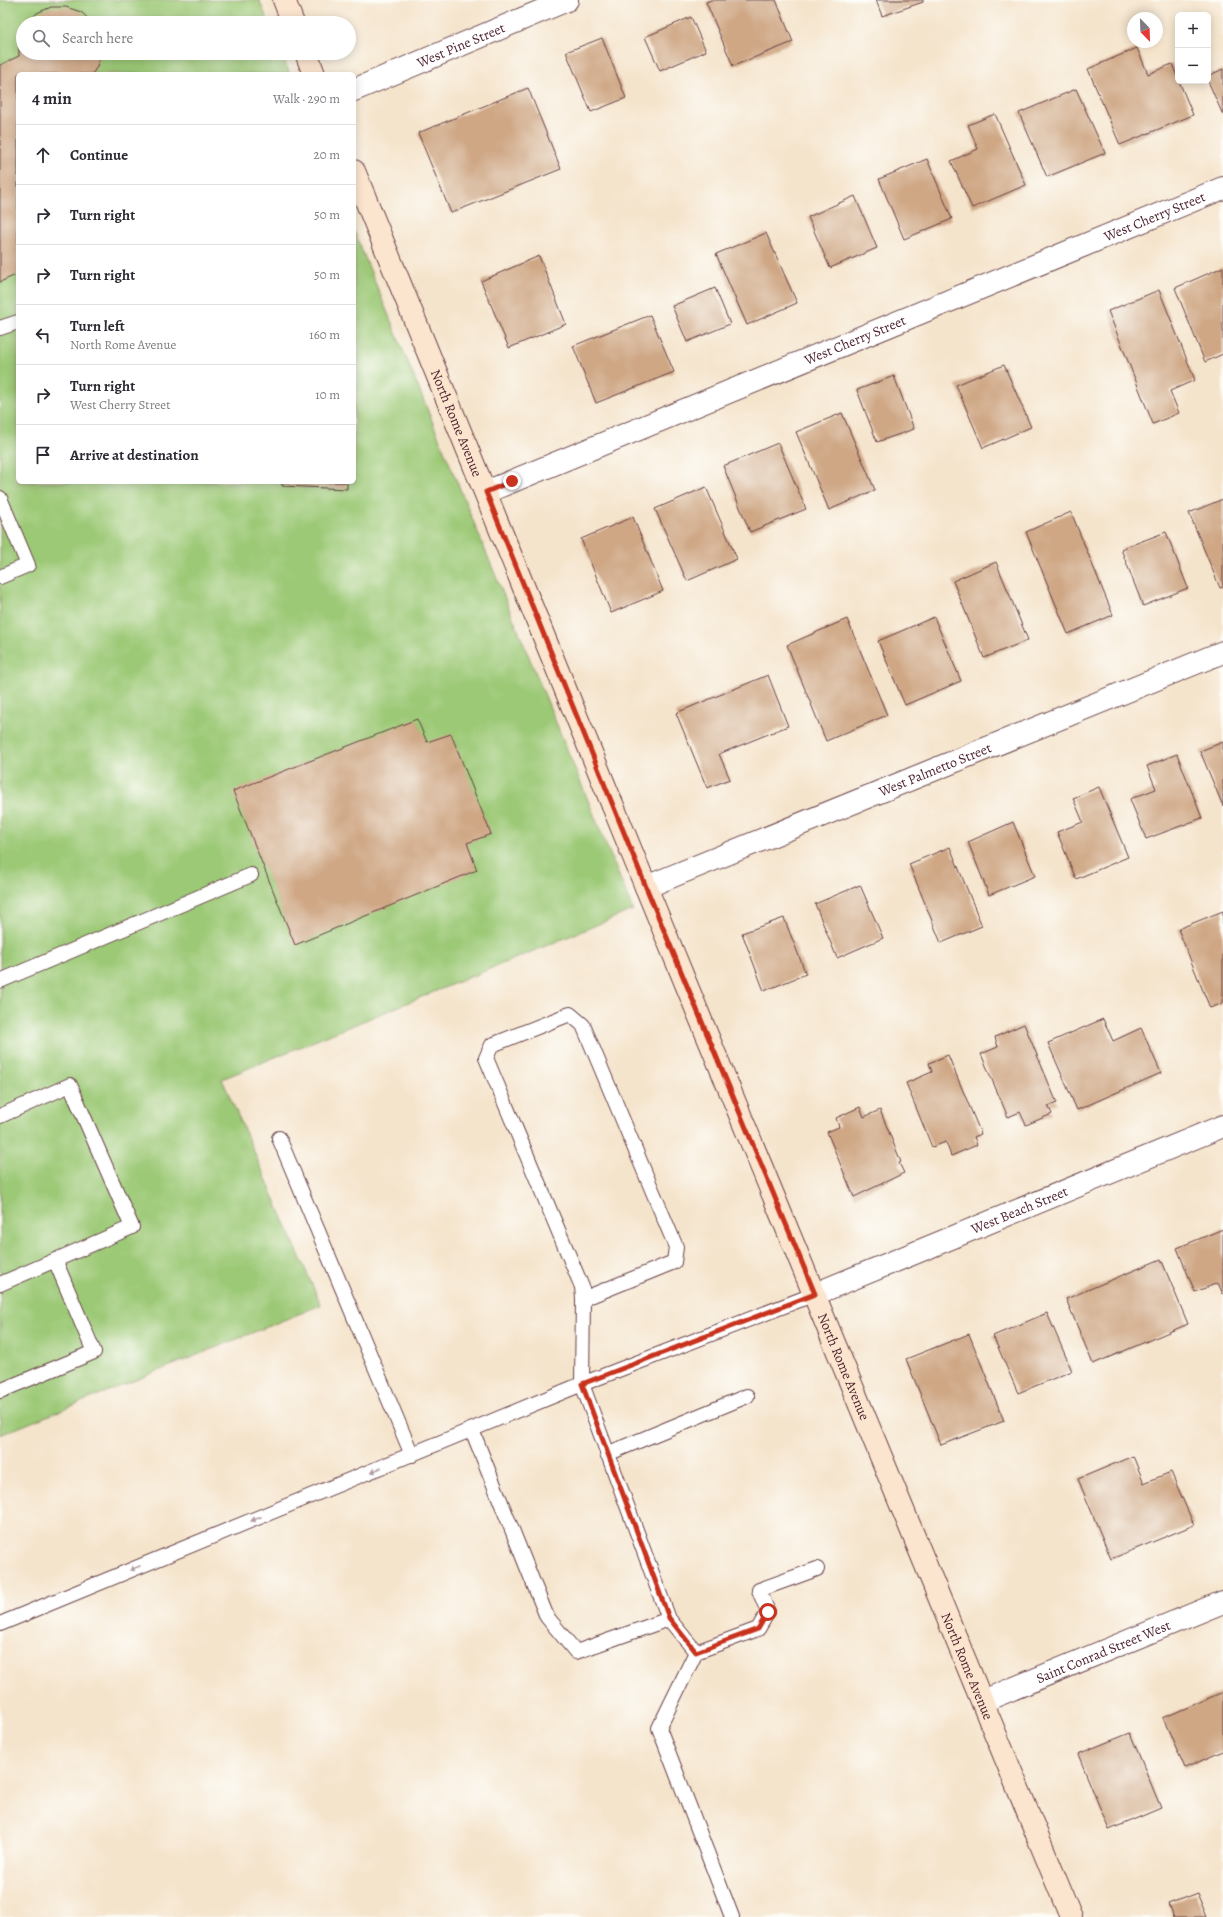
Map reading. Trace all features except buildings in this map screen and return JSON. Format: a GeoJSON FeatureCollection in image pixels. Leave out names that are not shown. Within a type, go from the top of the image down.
{"type":"FeatureCollection","features":[{"type":"Feature","properties":{"kind":"street"},"geometry":{"type":"LineString","coordinates":[[284,0],[290,16]]}},
{"type":"Feature","properties":{"kind":"street","name":"West Pine Street"},"geometry":{"type":"LineString","coordinates":[[356,89],[567,0]]}},
{"type":"Feature","properties":{"kind":"street"},"geometry":{"type":"LineString","coordinates":[[309,60],[313,72]]}},
{"type":"Feature","properties":{"kind":"street","name":"North Rome Avenue"},"geometry":{"type":"LineString","coordinates":[[356,180],[486,492],[646,887],[1071,1917]]}},
{"type":"Feature","properties":{"kind":"street","name":"West Cherry Street"},"geometry":{"type":"LineString","coordinates":[[486,492],[1223,188]]}},
{"type":"Feature","properties":{"kind":"street","name":"West Palmetto Street"},"geometry":{"type":"LineString","coordinates":[[646,887],[1223,652]]}},
{"type":"Feature","properties":{"kind":"street","name":"West Beach Street"},"geometry":{"type":"LineString","coordinates":[[815,1294],[1223,1126]]}},
{"type":"Feature","properties":{"kind":"street","name":"Saint Conrad Street West"},"geometry":{"type":"LineString","coordinates":[[983,1701],[1223,1602]]}},
{"type":"Feature","properties":{"kind":"lane"},"geometry":{"type":"LineString","coordinates":[[0,328],[16,323]]}},
{"type":"Feature","properties":{"kind":"lane"},"geometry":{"type":"LineString","coordinates":[[0,498],[28,565],[0,577]]}},
{"type":"Feature","properties":{"kind":"lane"},"geometry":{"type":"LineString","coordinates":[[0,981],[251,875]]}},
{"type":"Feature","properties":{"kind":"lane"},"geometry":{"type":"LineString","coordinates":[[584,1299],[674,1262],[676,1247],[583,1026],[570,1014],[492,1046],[486,1058],[582,1287],[584,1299],[582,1384],[669,1618],[696,1652]]}},
{"type":"Feature","properties":{"kind":"lane"},"geometry":{"type":"LineString","coordinates":[[0,1116],[70,1085],[132,1227],[0,1284]]}},
{"type":"Feature","properties":{"kind":"lane"},"geometry":{"type":"LineString","coordinates":[[279,1138],[412,1455]]}},
{"type":"Feature","properties":{"kind":"lane"},"geometry":{"type":"LineString","coordinates":[[0,1391],[94,1352],[55,1260]]}},
{"type":"Feature","properties":{"kind":"lane"},"geometry":{"type":"LineString","coordinates":[[0,1624],[582,1384],[815,1294]]}},
{"type":"Feature","properties":{"kind":"lane"},"geometry":{"type":"LineString","coordinates":[[607,1454],[747,1396]]}},
{"type":"Feature","properties":{"kind":"lane"},"geometry":{"type":"LineString","coordinates":[[472,1430],[547,1617],[576,1652],[669,1618]]}},
{"type":"Feature","properties":{"kind":"lane"},"geometry":{"type":"LineString","coordinates":[[732,1917],[659,1728],[696,1652],[758,1629],[768,1612],[759,1590],[817,1569]]}},
{"type":"Feature","properties":{"kind":"green space"},"geometry":{"type":"Polygon","coordinates":[[[0,0],[259,0],[266,16],[16,16],[16,60],[284,60],[289,72],[16,72],[16,484],[356,484],[356,236],[633,910],[222,1079],[321,1305],[0,1435],[0,0]]]}},
{"type":"Feature","properties":{"kind":"route"},"geometry":{"type":"LineString","coordinates":[[512,481],[486,492],[646,887],[815,1294],[582,1384],[669,1618],[696,1652],[758,1629],[768,1612]]}}]}
